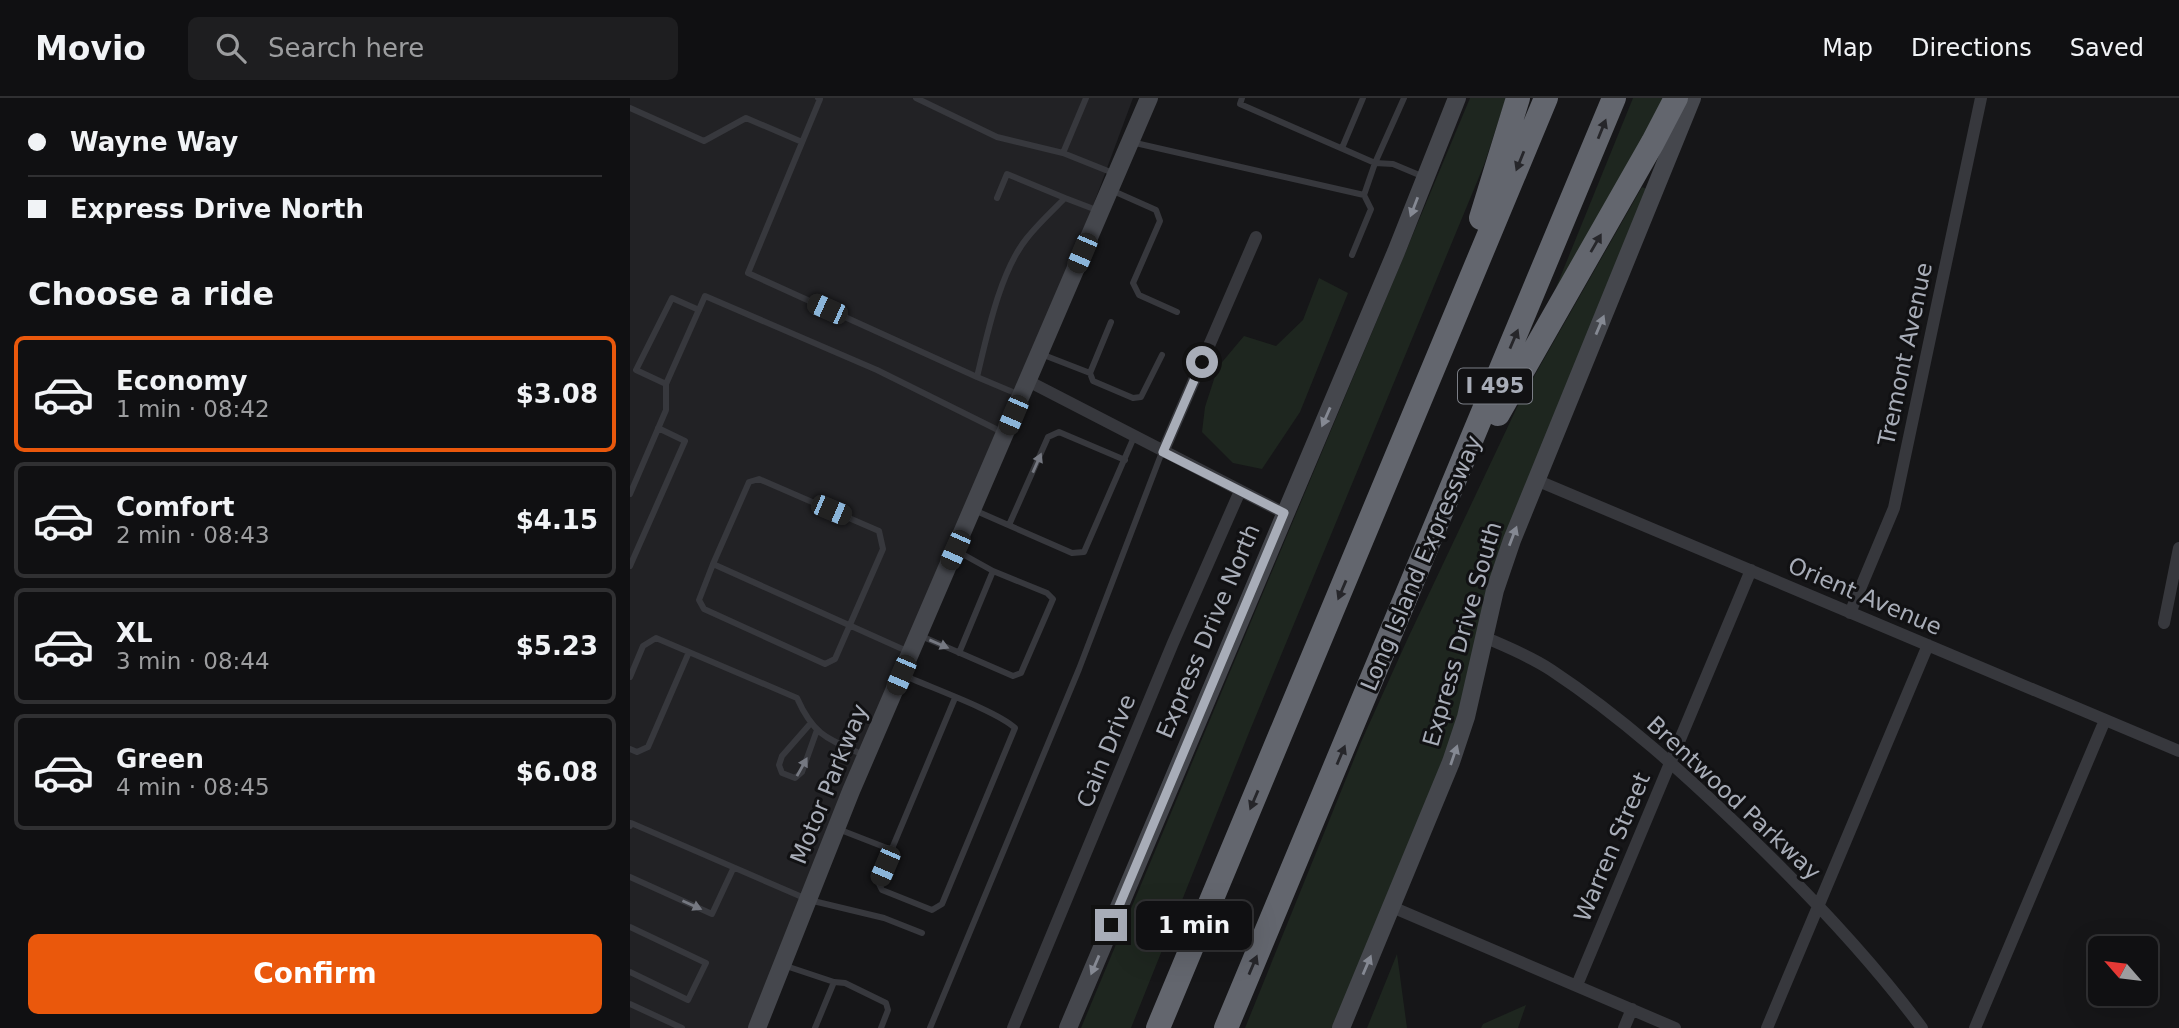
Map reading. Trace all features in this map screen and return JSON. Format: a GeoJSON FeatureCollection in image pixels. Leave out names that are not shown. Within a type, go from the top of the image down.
{"type":"FeatureCollection","features":[{"type":"Feature","properties":{"kind":"highway"},"geometry":{"type":"LineString","coordinates":[[1369,527],[1487,201],[1518,98]]}},
{"type":"Feature","properties":{"kind":"highway","name":"I 495"},"geometry":{"type":"LineString","coordinates":[[1158,1028],[1546,98]]}},
{"type":"Feature","properties":{"kind":"highway","name":"Long Island Expressway"},"geometry":{"type":"LineString","coordinates":[[1226,1028],[1615,98]]}},
{"type":"Feature","properties":{"kind":"highway"},"geometry":{"type":"LineString","coordinates":[[1375,674],[1482,444],[1676,98]]}},
{"type":"Feature","properties":{"kind":"main road","name":"Motor Parkway"},"geometry":{"type":"LineString","coordinates":[[757,1028],[866,756],[1149,98]]}},
{"type":"Feature","properties":{"kind":"main road","name":"Express Drive North"},"geometry":{"type":"LineString","coordinates":[[1068,1028],[1391,264],[1457,98]]}},
{"type":"Feature","properties":{"kind":"main road","name":"Express Drive South"},"geometry":{"type":"LineString","coordinates":[[1341,1028],[1459,739],[1502,566],[1692,98]]}},
{"type":"Feature","properties":{"kind":"street","name":"Tremont Avenue"},"geometry":{"type":"LineString","coordinates":[[1850,613],[1894,508],[1980,98]]}},
{"type":"Feature","properties":{"kind":"street"},"geometry":{"type":"LineString","coordinates":[[1163,452],[1256,237]]}},
{"type":"Feature","properties":{"kind":"street"},"geometry":{"type":"LineString","coordinates":[[1025,389],[1134,437],[1284,513]]}},
{"type":"Feature","properties":{"kind":"street","name":"Orient Avenue"},"geometry":{"type":"LineString","coordinates":[[1535,480],[2179,751]]}},
{"type":"Feature","properties":{"kind":"street","name":"Cain Drive"},"geometry":{"type":"LineString","coordinates":[[1013,1028],[1173,643],[1240,491]]}},
{"type":"Feature","properties":{"kind":"street"},"geometry":{"type":"LineString","coordinates":[[2164,623],[2179,548]]}},
{"type":"Feature","properties":{"kind":"street","name":"Warren Street"},"geometry":{"type":"LineString","coordinates":[[1577,985],[1751,570]]}},
{"type":"Feature","properties":{"kind":"street","name":"Brentwood Parkway"},"geometry":{"type":"LineString","coordinates":[[1484,637],[1550,669],[1670,762],[1820,907],[1881,976],[1922,1028]]}},
{"type":"Feature","properties":{"kind":"street"},"geometry":{"type":"LineString","coordinates":[[1768,1028],[1928,645]]}},
{"type":"Feature","properties":{"kind":"street"},"geometry":{"type":"LineString","coordinates":[[1975,1028],[2105,720]]}},
{"type":"Feature","properties":{"kind":"street"},"geometry":{"type":"LineString","coordinates":[[1392,907],[1675,1028]]}},
{"type":"Feature","properties":{"kind":"street"},"geometry":{"type":"LineString","coordinates":[[1624,1028],[1632,1009]]}},
{"type":"Feature","properties":{"kind":"lane"},"geometry":{"type":"LineString","coordinates":[[818,98],[820,99],[748,273],[977,377],[1025,389]]}},
{"type":"Feature","properties":{"kind":"lane"},"geometry":{"type":"LineString","coordinates":[[916,98],[997,137],[1063,153],[1156,210],[1160,221],[1133,283],[1139,295],[1177,312]]}},
{"type":"Feature","properties":{"kind":"lane"},"geometry":{"type":"LineString","coordinates":[[1063,153],[1086,98]]}},
{"type":"Feature","properties":{"kind":"lane"},"geometry":{"type":"LineString","coordinates":[[1242,98],[1240,104],[1375,163],[1393,164],[1426,178]]}},
{"type":"Feature","properties":{"kind":"lane"},"geometry":{"type":"LineString","coordinates":[[1342,148],[1363,98]]}},
{"type":"Feature","properties":{"kind":"lane"},"geometry":{"type":"LineString","coordinates":[[1352,255],[1371,209],[1364,195],[1404,98]]}},
{"type":"Feature","properties":{"kind":"lane"},"geometry":{"type":"LineString","coordinates":[[630,108],[704,141],[746,118],[802,142]]}},
{"type":"Feature","properties":{"kind":"lane"},"geometry":{"type":"LineString","coordinates":[[1130,142],[1364,195]]}},
{"type":"Feature","properties":{"kind":"lane"},"geometry":{"type":"LineString","coordinates":[[997,198],[1007,174],[1099,211]]}},
{"type":"Feature","properties":{"kind":"lane"},"geometry":{"type":"LineString","coordinates":[[977,377],[1006,277],[1026,239],[1065,198]]}},
{"type":"Feature","properties":{"kind":"lane"},"geometry":{"type":"LineString","coordinates":[[630,494],[666,410],[666,384],[705,296],[877,369],[1005,433]]}},
{"type":"Feature","properties":{"kind":"lane"},"geometry":{"type":"LineString","coordinates":[[666,384],[636,370],[672,298],[699,310]]}},
{"type":"Feature","properties":{"kind":"lane"},"geometry":{"type":"LineString","coordinates":[[1111,322],[1090,373],[1093,381],[1133,398],[1141,397],[1161,355]]}},
{"type":"Feature","properties":{"kind":"lane"},"geometry":{"type":"LineString","coordinates":[[1040,353],[1090,373]]}},
{"type":"Feature","properties":{"kind":"lane"},"geometry":{"type":"LineString","coordinates":[[630,566],[685,441],[658,428]]}},
{"type":"Feature","properties":{"kind":"lane"},"geometry":{"type":"LineString","coordinates":[[1009,526],[1048,437],[1059,432],[1125,460]]}},
{"type":"Feature","properties":{"kind":"lane"},"geometry":{"type":"LineString","coordinates":[[972,509],[1072,553],[1084,552],[1134,437]]}},
{"type":"Feature","properties":{"kind":"lane"},"geometry":{"type":"LineString","coordinates":[[930,1028],[1044,757],[1163,452]]}},
{"type":"Feature","properties":{"kind":"lane"},"geometry":{"type":"LineString","coordinates":[[759,479],[878,531],[883,549],[835,659],[825,664],[704,609],[699,600],[713,564],[749,482],[759,479]]}},
{"type":"Feature","properties":{"kind":"lane"},"geometry":{"type":"LineString","coordinates":[[918,635],[1013,676],[1021,673],[1053,599],[1047,593],[992,571],[955,550]]}},
{"type":"Feature","properties":{"kind":"lane"},"geometry":{"type":"LineString","coordinates":[[713,564],[910,653]]}},
{"type":"Feature","properties":{"kind":"lane"},"geometry":{"type":"LineString","coordinates":[[959,653],[992,571]]}},
{"type":"Feature","properties":{"kind":"lane"},"geometry":{"type":"LineString","coordinates":[[630,677],[643,646],[656,638],[797,698],[810,724],[827,739],[866,756]]}},
{"type":"Feature","properties":{"kind":"lane"},"geometry":{"type":"LineString","coordinates":[[630,749],[637,752],[648,747],[689,652]]}},
{"type":"Feature","properties":{"kind":"lane"},"geometry":{"type":"LineString","coordinates":[[901,675],[955,698],[1008,721],[1014,728],[942,904],[932,910],[882,890],[878,882],[955,698]]}},
{"type":"Feature","properties":{"kind":"lane"},"geometry":{"type":"LineString","coordinates":[[810,724],[782,757],[779,765],[782,773],[795,778],[802,772],[817,730]]}},
{"type":"Feature","properties":{"kind":"lane"},"geometry":{"type":"LineString","coordinates":[[630,826],[631,823],[809,900],[884,918],[922,933]]}},
{"type":"Feature","properties":{"kind":"lane"},"geometry":{"type":"LineString","coordinates":[[836,829],[892,850]]}},
{"type":"Feature","properties":{"kind":"lane"},"geometry":{"type":"LineString","coordinates":[[630,877],[712,914],[733,869]]}},
{"type":"Feature","properties":{"kind":"lane"},"geometry":{"type":"LineString","coordinates":[[630,927],[706,963],[688,1000],[630,972]]}},
{"type":"Feature","properties":{"kind":"lane"},"geometry":{"type":"LineString","coordinates":[[783,964],[834,982],[845,983],[886,1003],[888,1010],[881,1028]]}},
{"type":"Feature","properties":{"kind":"lane"},"geometry":{"type":"LineString","coordinates":[[815,1028],[834,982]]}},
{"type":"Feature","properties":{"kind":"lane"},"geometry":{"type":"LineString","coordinates":[[630,1004],[682,1028]]}},
{"type":"Feature","properties":{"kind":"shaded area"},"geometry":{"type":"Polygon","coordinates":[[[630,98],[1133,98],[1028,381],[762,1028],[630,1028],[630,98]]]}},
{"type":"Feature","properties":{"kind":"shaded area"},"geometry":{"type":"Polygon","coordinates":[[[1470,98],[1506,98],[1484,165],[1248,735],[1131,1028],[1081,1028],[1470,98]]]}},
{"type":"Feature","properties":{"kind":"shaded area"},"geometry":{"type":"Polygon","coordinates":[[[1633,98],[1669,98],[1555,290],[1633,98]]]}},
{"type":"Feature","properties":{"kind":"shaded area"},"geometry":{"type":"Polygon","coordinates":[[[1642,187],[1649,190],[1501,551],[1464,703],[1445,758],[1334,1028],[1245,1028],[1361,742],[1408,638],[1520,401],[1642,187]]]}},
{"type":"Feature","properties":{"kind":"shaded area"},"geometry":{"type":"Polygon","coordinates":[[[1319,278],[1348,293],[1300,412],[1262,469],[1233,463],[1202,432],[1205,407],[1218,367],[1244,336],[1276,346],[1303,320],[1319,278]]]}},
{"type":"Feature","properties":{"kind":"shaded area"},"geometry":{"type":"Polygon","coordinates":[[[1397,954],[1407,1028],[1367,1028],[1397,954]]]}},
{"type":"Feature","properties":{"kind":"shaded area"},"geometry":{"type":"Polygon","coordinates":[[[1526,1005],[1518,1028],[1481,1028],[1483,1024],[1526,1005]]]}},
{"type":"Feature","properties":{"kind":"route"},"geometry":{"type":"LineString","coordinates":[[1111,925],[1284,513],[1163,452],[1202,362]]}}]}
